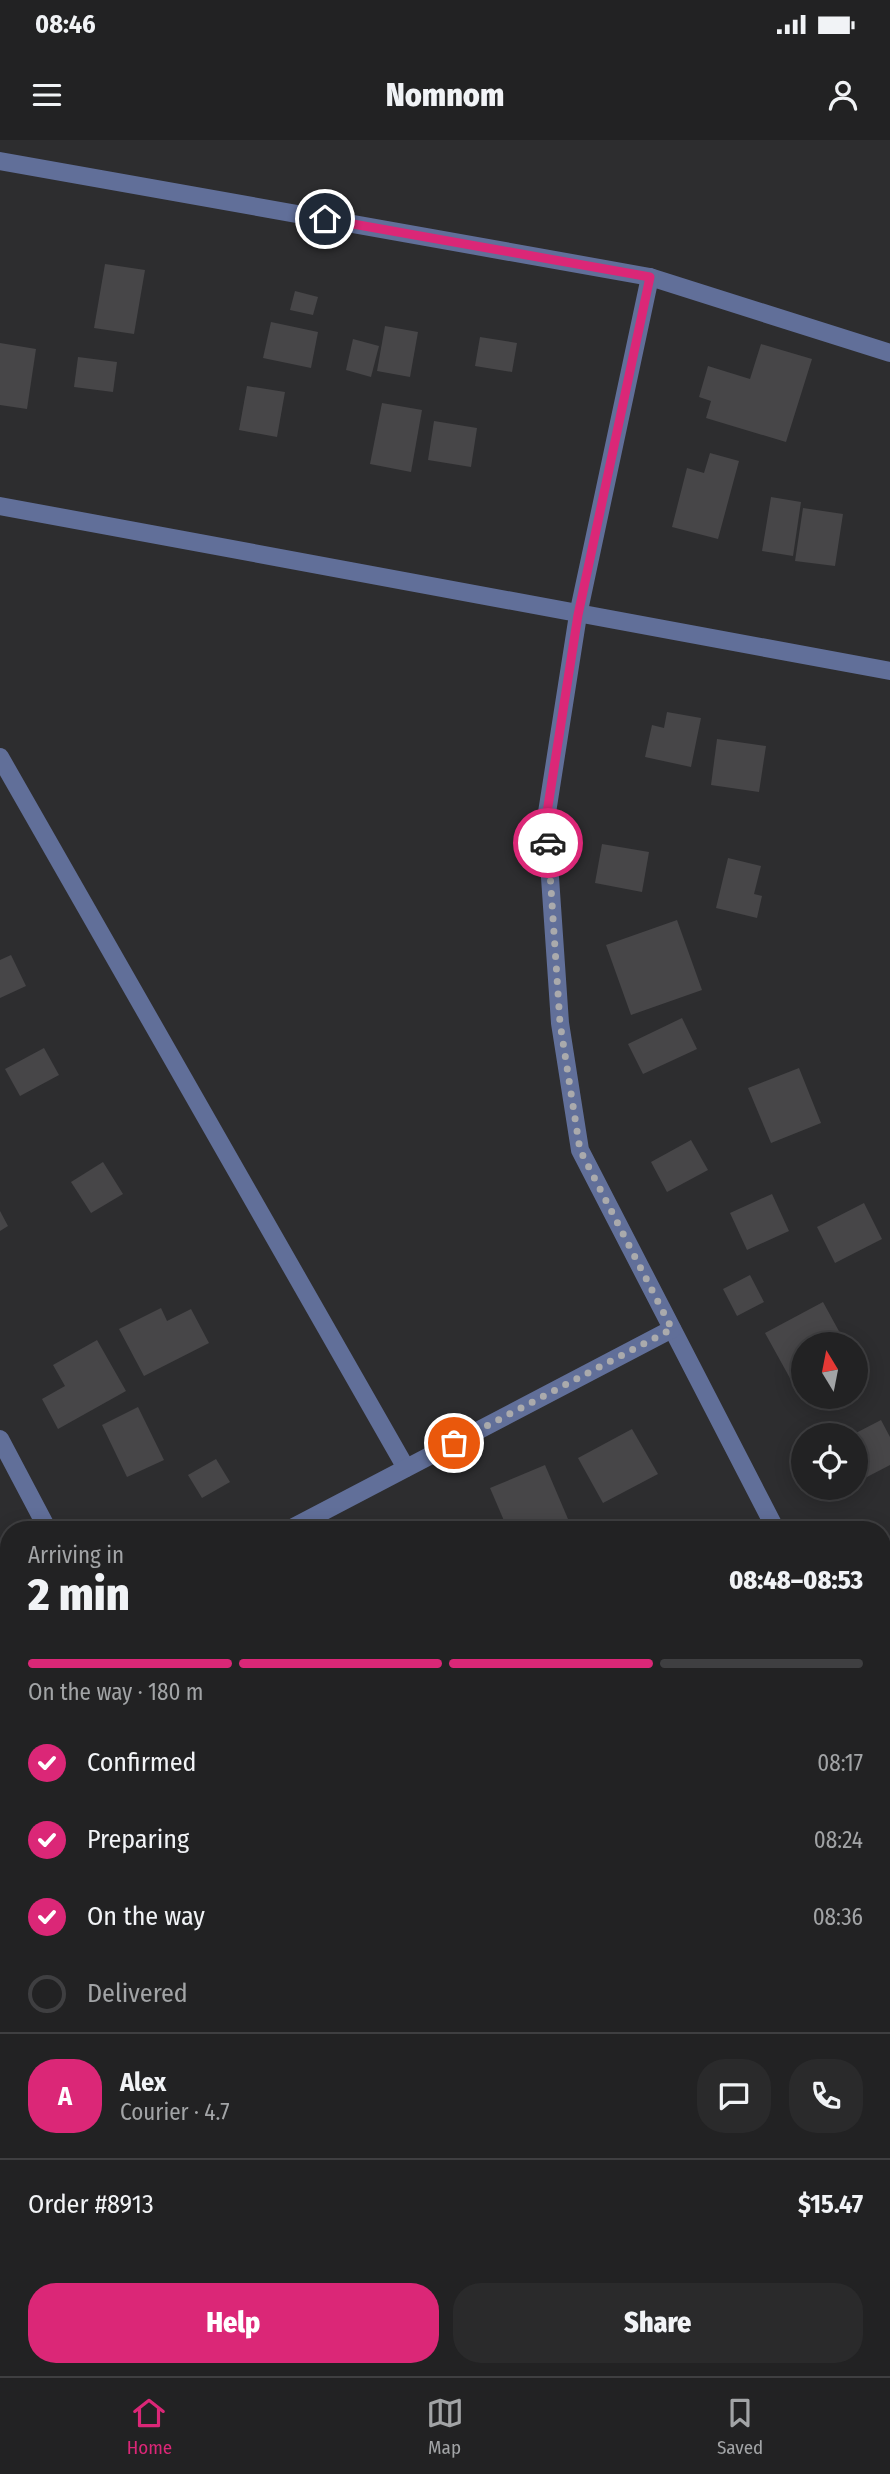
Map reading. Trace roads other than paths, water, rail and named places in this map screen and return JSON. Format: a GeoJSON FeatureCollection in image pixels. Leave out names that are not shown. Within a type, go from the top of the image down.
{"type":"FeatureCollection","features":[{"type":"Feature","properties":{"kind":"street"},"geometry":{"type":"LineString","coordinates":[[0,161],[650,277],[890,354]]}},
{"type":"Feature","properties":{"kind":"street"},"geometry":{"type":"LineString","coordinates":[[650,277],[578,615],[546,819],[560,1023],[580,1150],[771,1521]]}},
{"type":"Feature","properties":{"kind":"street"},"geometry":{"type":"LineString","coordinates":[[0,506],[890,671]]}},
{"type":"Feature","properties":{"kind":"street"},"geometry":{"type":"LineString","coordinates":[[0,757],[406,1468]]}},
{"type":"Feature","properties":{"kind":"street"},"geometry":{"type":"LineString","coordinates":[[305,1521],[672,1329]]}},
{"type":"Feature","properties":{"kind":"street"},"geometry":{"type":"LineString","coordinates":[[0,1439],[43,1521]]}}]}
